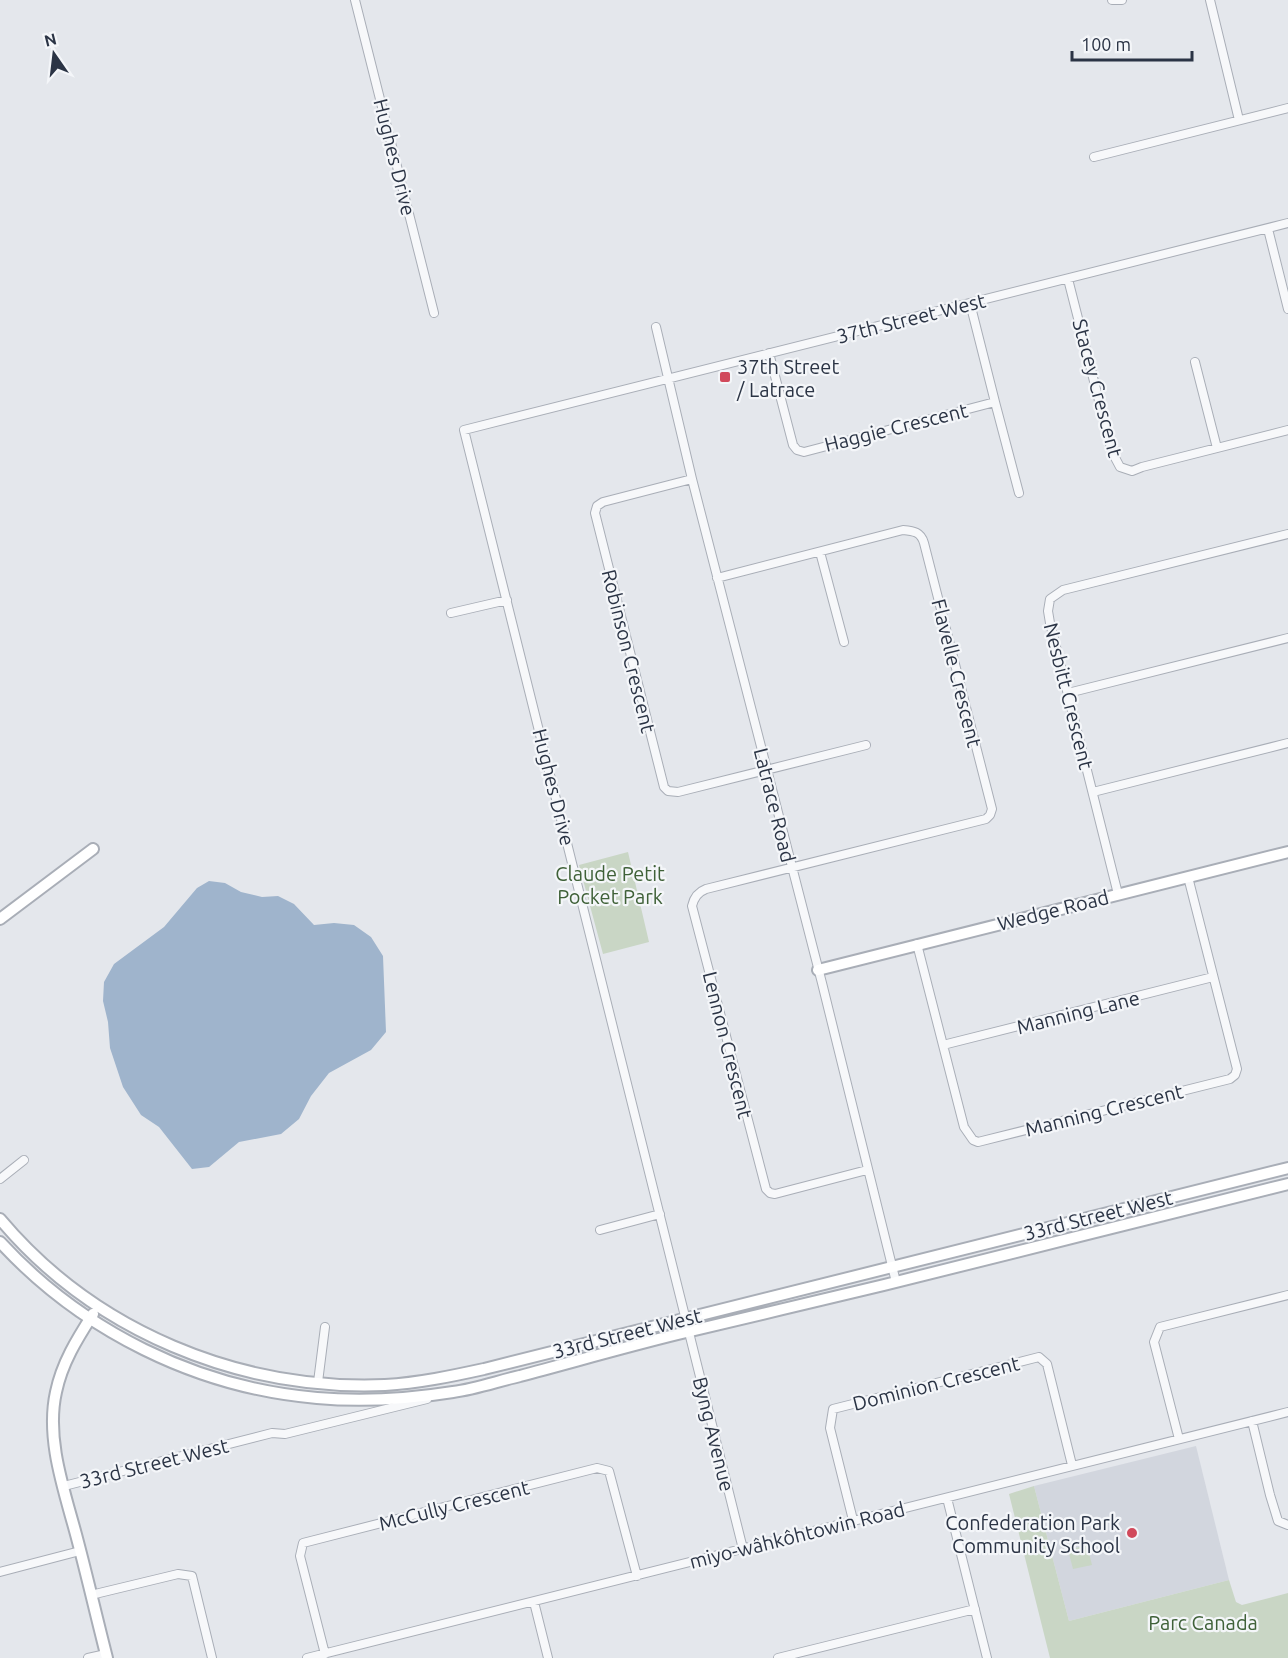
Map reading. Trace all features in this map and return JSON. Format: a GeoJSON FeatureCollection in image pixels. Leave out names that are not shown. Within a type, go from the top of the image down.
{"type":"FeatureCollection","features":[{"type":"Feature","properties":{"kind":"main road"},"geometry":{"type":"LineString","coordinates":[[0,919],[93,849]]}},
{"type":"Feature","properties":{"kind":"main road","name":"Wedge Road"},"geometry":{"type":"LineString","coordinates":[[818,970],[1288,852]]}},
{"type":"Feature","properties":{"kind":"main road","name":"33rd Street West"},"geometry":{"type":"LineString","coordinates":[[0,1219],[47,1266],[98,1307],[139,1331],[204,1358],[244,1371],[318,1382],[358,1385],[387,1384],[454,1375],[1288,1168]]}},
{"type":"Feature","properties":{"kind":"main road","name":"33rd Street West"},"geometry":{"type":"LineString","coordinates":[[0,1242],[48,1288],[90,1318],[148,1352],[212,1378],[247,1387],[286,1395],[355,1400],[454,1392],[1288,1184]]}},
{"type":"Feature","properties":{"kind":"main road"},"geometry":{"type":"LineString","coordinates":[[98,1307],[75,1342],[62,1369],[55,1394],[53,1418],[64,1486],[106,1656]]}},
{"type":"Feature","properties":{"kind":"street","name":"Hughes Drive"},"geometry":{"type":"LineString","coordinates":[[355,0],[434,313]]}},
{"type":"Feature","properties":{"kind":"street"},"geometry":{"type":"LineString","coordinates":[[1112,0],[1122,0]]}},
{"type":"Feature","properties":{"kind":"street"},"geometry":{"type":"LineString","coordinates":[[1210,0],[1239,120]]}},
{"type":"Feature","properties":{"kind":"street"},"geometry":{"type":"LineString","coordinates":[[1094,157],[1288,108]]}},
{"type":"Feature","properties":{"kind":"street","name":"37th Street West"},"geometry":{"type":"LineString","coordinates":[[464,430],[1288,223]]}},
{"type":"Feature","properties":{"kind":"street"},"geometry":{"type":"LineString","coordinates":[[1268,228],[1288,309]]}},
{"type":"Feature","properties":{"kind":"street","name":"Stacey Crescent"},"geometry":{"type":"LineString","coordinates":[[1068,279],[1112,452],[1120,467],[1132,471],[1288,430]]}},
{"type":"Feature","properties":{"kind":"street","name":"Haggie Crescent"},"geometry":{"type":"LineString","coordinates":[[770,353],[793,445],[797,450],[804,452],[995,402],[970,303]]}},
{"type":"Feature","properties":{"kind":"street","name":"Latrace Road"},"geometry":{"type":"LineString","coordinates":[[656,327],[692,479],[896,1282]]}},
{"type":"Feature","properties":{"kind":"street"},"geometry":{"type":"LineString","coordinates":[[1195,362],[1217,448]]}},
{"type":"Feature","properties":{"kind":"street"},"geometry":{"type":"LineString","coordinates":[[995,402],[1019,493]]}},
{"type":"Feature","properties":{"kind":"street","name":"Hughes Drive"},"geometry":{"type":"LineString","coordinates":[[464,430],[686,1319]]}},
{"type":"Feature","properties":{"kind":"street","name":"Robinson Crescent"},"geometry":{"type":"LineString","coordinates":[[692,479],[603,502],[597,506],[596,513],[662,783],[668,791],[678,792],[866,745]]}},
{"type":"Feature","properties":{"kind":"street","name":"Flavelle Crescent"},"geometry":{"type":"LineString","coordinates":[[717,578],[903,530],[922,536],[992,809],[986,819],[791,868]]}},
{"type":"Feature","properties":{"kind":"street","name":"Nesbitt Crescent"},"geometry":{"type":"LineString","coordinates":[[1118,894],[1047,611],[1050,599],[1063,590],[1288,534]]}},
{"type":"Feature","properties":{"kind":"street"},"geometry":{"type":"LineString","coordinates":[[820,552],[844,642]]}},
{"type":"Feature","properties":{"kind":"street"},"geometry":{"type":"LineString","coordinates":[[451,614],[507,600]]}},
{"type":"Feature","properties":{"kind":"street"},"geometry":{"type":"LineString","coordinates":[[1068,693],[1288,638]]}},
{"type":"Feature","properties":{"kind":"street"},"geometry":{"type":"LineString","coordinates":[[1093,792],[1288,743]]}},
{"type":"Feature","properties":{"kind":"street","name":"Lennon Crescent"},"geometry":{"type":"LineString","coordinates":[[791,868],[706,889],[696,895],[692,906],[766,1189],[775,1194],[867,1170]]}},
{"type":"Feature","properties":{"kind":"street","name":"Manning Crescent"},"geometry":{"type":"LineString","coordinates":[[917,944],[964,1127],[973,1140],[978,1142],[1230,1079],[1235,1075],[1237,1069],[1188,877]]}},
{"type":"Feature","properties":{"kind":"street","name":"Manning Lane"},"geometry":{"type":"LineString","coordinates":[[943,1046],[1213,977]]}},
{"type":"Feature","properties":{"kind":"street"},"geometry":{"type":"LineString","coordinates":[[0,1179],[24,1160]]}},
{"type":"Feature","properties":{"kind":"street"},"geometry":{"type":"LineString","coordinates":[[600,1230],[660,1214]]}},
{"type":"Feature","properties":{"kind":"street"},"geometry":{"type":"LineString","coordinates":[[1179,1439],[1154,1342],[1160,1327],[1288,1295]]}},
{"type":"Feature","properties":{"kind":"street","name":"Byng Avenue"},"geometry":{"type":"LineString","coordinates":[[686,1319],[743,1549]]}},
{"type":"Feature","properties":{"kind":"street"},"geometry":{"type":"LineString","coordinates":[[318,1382],[325,1327]]}},
{"type":"Feature","properties":{"kind":"street","name":"Dominion Crescent"},"geometry":{"type":"LineString","coordinates":[[853,1520],[830,1428],[833,1409],[844,1406],[1039,1358],[1047,1364],[1072,1465]]}},
{"type":"Feature","properties":{"kind":"street","name":"33rd Street West"},"geometry":{"type":"LineString","coordinates":[[64,1486],[272,1433],[285,1434],[454,1392]]}},
{"type":"Feature","properties":{"kind":"street","name":"miyo-wâhkôhtowin Road"},"geometry":{"type":"LineString","coordinates":[[307,1658],[1288,1412]]}},
{"type":"Feature","properties":{"kind":"street"},"geometry":{"type":"LineString","coordinates":[[1252,1421],[1278,1521],[1288,1525]]}},
{"type":"Feature","properties":{"kind":"street","name":"McCully Crescent"},"geometry":{"type":"LineString","coordinates":[[325,1654],[300,1556],[303,1543],[597,1468],[609,1471],[637,1576]]}},
{"type":"Feature","properties":{"kind":"street"},"geometry":{"type":"LineString","coordinates":[[947,1498],[987,1658]]}},
{"type":"Feature","properties":{"kind":"street"},"geometry":{"type":"LineString","coordinates":[[0,1572],[80,1551]]}},
{"type":"Feature","properties":{"kind":"street"},"geometry":{"type":"LineString","coordinates":[[91,1594],[178,1574],[192,1576],[213,1658]]}},
{"type":"Feature","properties":{"kind":"street"},"geometry":{"type":"LineString","coordinates":[[534,1602],[548,1658]]}},
{"type":"Feature","properties":{"kind":"street"},"geometry":{"type":"LineString","coordinates":[[778,1658],[975,1609]]}},
{"type":"Feature","properties":{"kind":"street"},"geometry":{"type":"LineString","coordinates":[[88,1658],[106,1656]]}},
{"type":"Feature","properties":{"kind":"shaded area","name":"Confederation Park Community School"},"geometry":{"type":"Polygon","coordinates":[[[1196,1446],[1229,1580],[1069,1621],[1034,1486],[1196,1446]]]}},
{"type":"Feature","properties":{"kind":"green space","name":"Claude Petit Pocket Park"},"geometry":{"type":"Polygon","coordinates":[[[628,852],[649,942],[603,954],[579,865],[628,852]]]}},
{"type":"Feature","properties":{"kind":"green space","name":"Parc Canada"},"geometry":{"type":"Polygon","coordinates":[[[1034,1486],[1069,1621],[1229,1580],[1236,1602],[1242,1605],[1288,1593],[1288,1658],[1050,1658],[1009,1494],[1034,1486]]]}},
{"type":"Feature","properties":{"kind":"green space"},"geometry":{"type":"Polygon","coordinates":[[[1087,1545],[1092,1565],[1073,1569],[1068,1550],[1087,1545]]]}},
{"type":"Feature","properties":{"kind":"water"},"geometry":{"type":"Polygon","coordinates":[[[209,881],[225,883],[241,892],[262,897],[278,896],[294,904],[314,925],[334,923],[354,925],[371,937],[383,956],[386,1032],[371,1050],[329,1073],[311,1096],[299,1119],[281,1134],[239,1142],[209,1167],[192,1169],[159,1127],[141,1115],[123,1087],[110,1048],[108,1022],[103,1001],[104,982],[114,964],[164,927],[197,888],[209,881]]]}},
{"type":"Feature","properties":{"kind":"place","name":"37th Street / Latrace"},"geometry":{"type":"Point","coordinates":[725,377]}},
{"type":"Feature","properties":{"kind":"place","name":"Confederation Park Community School"},"geometry":{"type":"Point","coordinates":[1132,1533]}}]}
